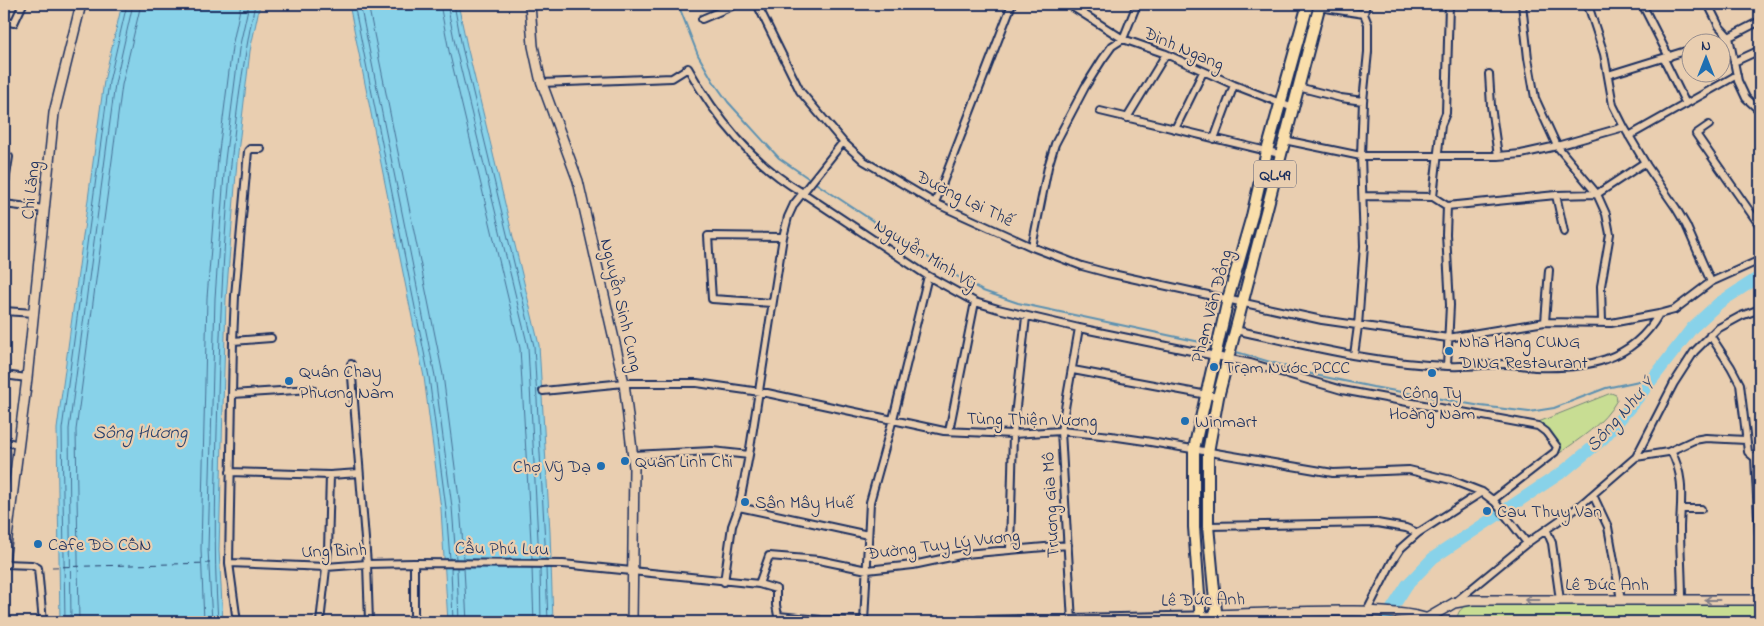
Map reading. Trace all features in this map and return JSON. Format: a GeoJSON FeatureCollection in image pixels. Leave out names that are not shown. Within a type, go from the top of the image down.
{"type":"FeatureCollection","features":[{"type":"Feature","properties":{"kind":"main road","name":"Phạm Văn Đồng"},"geometry":{"type":"LineString","coordinates":[[1201,618],[1194,526],[1194,449],[1228,299],[1308,4]]}},
{"type":"Feature","properties":{"kind":"main road","name":"Phạm Văn Đồng"},"geometry":{"type":"LineString","coordinates":[[1217,619],[1208,526],[1208,452],[1218,397],[1319,6]]}},
{"type":"Feature","properties":{"kind":"street"},"geometry":{"type":"LineString","coordinates":[[4,21],[14,23],[23,4]]}},
{"type":"Feature","properties":{"kind":"street","name":"Chi Lăng"},"geometry":{"type":"LineString","coordinates":[[4,563],[27,378],[54,113],[80,4]]}},
{"type":"Feature","properties":{"kind":"street","name":"Nguyễn Sinh Cung"},"geometry":{"type":"LineString","coordinates":[[530,4],[533,46],[541,84],[578,181],[624,383],[633,455],[632,622]]}},
{"type":"Feature","properties":{"kind":"street"},"geometry":{"type":"LineString","coordinates":[[702,19],[737,4]]}},
{"type":"Feature","properties":{"kind":"street","name":"Đường Lại Thế"},"geometry":{"type":"LineString","coordinates":[[757,4],[800,91],[843,142],[864,161],[935,203],[1032,247],[1090,269],[1322,320],[1448,338],[1545,322],[1611,323],[1659,314],[1674,310],[1711,282],[1760,260]]}},
{"type":"Feature","properties":{"kind":"street"},"geometry":{"type":"LineString","coordinates":[[935,203],[1012,4]]}},
{"type":"Feature","properties":{"kind":"street","name":"Đình Ngang"},"geometry":{"type":"LineString","coordinates":[[1068,4],[1123,39],[1166,54],[1234,86],[1293,108]]}},
{"type":"Feature","properties":{"kind":"street"},"geometry":{"type":"LineString","coordinates":[[1032,247],[1048,167],[1055,144],[1085,87],[1102,60],[1112,46],[1123,39],[1137,4]]}},
{"type":"Feature","properties":{"kind":"street"},"geometry":{"type":"LineString","coordinates":[[1354,354],[1364,246],[1361,156],[1363,100],[1368,52],[1368,24],[1364,14],[1366,4]]}},
{"type":"Feature","properties":{"kind":"street"},"geometry":{"type":"LineString","coordinates":[[1433,197],[1440,125],[1446,113],[1449,4]]}},
{"type":"Feature","properties":{"kind":"street"},"geometry":{"type":"LineString","coordinates":[[1522,4],[1535,98],[1557,146],[1596,194],[1606,214],[1610,234],[1601,286],[1602,322]]}},
{"type":"Feature","properties":{"kind":"street"},"geometry":{"type":"LineString","coordinates":[[1586,4],[1597,30],[1614,105],[1644,163],[1686,225],[1711,282]]}},
{"type":"Feature","properties":{"kind":"street"},"geometry":{"type":"LineString","coordinates":[[1642,4],[1686,104]]}},
{"type":"Feature","properties":{"kind":"street"},"geometry":{"type":"LineString","coordinates":[[1708,4],[1719,26],[1724,32]]}},
{"type":"Feature","properties":{"kind":"street"},"geometry":{"type":"LineString","coordinates":[[1319,6],[1364,14]]}},
{"type":"Feature","properties":{"kind":"street"},"geometry":{"type":"LineString","coordinates":[[1732,35],[1760,21]]}},
{"type":"Feature","properties":{"kind":"street"},"geometry":{"type":"LineString","coordinates":[[1734,62],[1760,50]]}},
{"type":"Feature","properties":{"kind":"street"},"geometry":{"type":"LineString","coordinates":[[1732,52],[1737,75],[1746,98],[1760,112]]}},
{"type":"Feature","properties":{"kind":"street"},"geometry":{"type":"LineString","coordinates":[[1608,75],[1682,53]]}},
{"type":"Feature","properties":{"kind":"street"},"geometry":{"type":"LineString","coordinates":[[1127,118],[1166,54]]}},
{"type":"Feature","properties":{"kind":"street","name":"Nguyễn Minh Vỹ"},"geometry":{"type":"LineString","coordinates":[[541,84],[672,78],[688,68],[715,111],[746,147],[786,183],[805,189],[928,276],[975,302],[1026,317],[1079,328],[1154,342],[1230,352],[1250,364],[1342,390],[1538,426],[1546,432],[1557,447],[1555,452],[1494,501]]}},
{"type":"Feature","properties":{"kind":"street"},"geometry":{"type":"LineString","coordinates":[[1175,129],[1203,72]]}},
{"type":"Feature","properties":{"kind":"street"},"geometry":{"type":"LineString","coordinates":[[1490,74],[1491,106],[1498,156]]}},
{"type":"Feature","properties":{"kind":"street"},"geometry":{"type":"LineString","coordinates":[[1629,136],[1737,75]]}},
{"type":"Feature","properties":{"kind":"street"},"geometry":{"type":"LineString","coordinates":[[1214,139],[1234,86]]}},
{"type":"Feature","properties":{"kind":"street"},"geometry":{"type":"LineString","coordinates":[[1298,87],[1341,98],[1363,100]]}},
{"type":"Feature","properties":{"kind":"street"},"geometry":{"type":"LineString","coordinates":[[1100,111],[1280,154]]}},
{"type":"Feature","properties":{"kind":"street"},"geometry":{"type":"LineString","coordinates":[[1709,125],[1696,134],[1760,226]]}},
{"type":"Feature","properties":{"kind":"street"},"geometry":{"type":"LineString","coordinates":[[1284,140],[1361,156],[1498,156],[1521,154],[1557,146],[1624,127]]}},
{"type":"Feature","properties":{"kind":"street"},"geometry":{"type":"LineString","coordinates":[[724,582],[732,526],[739,507],[749,455],[772,303],[788,216],[805,189],[843,142]]}},
{"type":"Feature","properties":{"kind":"street"},"geometry":{"type":"LineString","coordinates":[[237,622],[229,563],[235,296],[248,151],[250,149],[261,149]]}},
{"type":"Feature","properties":{"kind":"street"},"geometry":{"type":"LineString","coordinates":[[4,188],[9,157]]}},
{"type":"Feature","properties":{"kind":"street"},"geometry":{"type":"LineString","coordinates":[[1363,196],[1433,197],[1447,206],[1556,195],[1596,194],[1644,163]]}},
{"type":"Feature","properties":{"kind":"street"},"geometry":{"type":"LineString","coordinates":[[1556,195],[1564,232]]}},
{"type":"Feature","properties":{"kind":"street"},"geometry":{"type":"LineString","coordinates":[[4,204],[44,209]]}},
{"type":"Feature","properties":{"kind":"street"},"geometry":{"type":"LineString","coordinates":[[1447,206],[1446,234],[1450,305],[1447,366]]}},
{"type":"Feature","properties":{"kind":"street"},"geometry":{"type":"LineString","coordinates":[[772,303],[712,299],[708,236],[783,237]]}},
{"type":"Feature","properties":{"kind":"street"},"geometry":{"type":"LineString","coordinates":[[1545,322],[1549,270]]}},
{"type":"Feature","properties":{"kind":"street"},"geometry":{"type":"LineString","coordinates":[[632,570],[724,582],[759,584],[776,589],[778,616],[864,622],[870,502],[893,419],[928,276]]}},
{"type":"Feature","properties":{"kind":"street"},"geometry":{"type":"LineString","coordinates":[[949,432],[975,302]]}},
{"type":"Feature","properties":{"kind":"street"},"geometry":{"type":"LineString","coordinates":[[1454,603],[1527,542],[1547,530],[1593,495],[1636,457],[1674,383],[1694,352],[1717,329],[1741,316],[1760,309]]}},
{"type":"Feature","properties":{"kind":"street"},"geometry":{"type":"LineString","coordinates":[[4,311],[34,314]]}},
{"type":"Feature","properties":{"kind":"street"},"geometry":{"type":"LineString","coordinates":[[1236,330],[1385,360],[1447,366],[1511,364],[1534,367],[1579,366],[1608,360],[1637,342],[1652,327],[1659,314]]}},
{"type":"Feature","properties":{"kind":"street"},"geometry":{"type":"LineString","coordinates":[[1010,550],[1013,434],[1026,317]]}},
{"type":"Feature","properties":{"kind":"street","name":"Trương Gia Mô"},"geometry":{"type":"LineString","coordinates":[[1072,620],[1061,431],[1079,328]]}},
{"type":"Feature","properties":{"kind":"street"},"geometry":{"type":"LineString","coordinates":[[1710,335],[1732,367],[1740,384],[1748,452],[1757,459],[1760,555]]}},
{"type":"Feature","properties":{"kind":"street"},"geometry":{"type":"LineString","coordinates":[[233,341],[271,338]]}},
{"type":"Feature","properties":{"kind":"street"},"geometry":{"type":"LineString","coordinates":[[351,364],[369,621]]}},
{"type":"Feature","properties":{"kind":"street"},"geometry":{"type":"LineString","coordinates":[[1073,370],[1218,397]]}},
{"type":"Feature","properties":{"kind":"street"},"geometry":{"type":"LineString","coordinates":[[4,375],[27,378]]}},
{"type":"Feature","properties":{"kind":"street","name":"Tùng Thiện Vương"},"geometry":{"type":"LineString","coordinates":[[543,391],[624,383],[697,383],[758,391],[949,432],[1013,434],[1061,431],[1145,441],[1333,473],[1409,470],[1451,480],[1482,492],[1494,501],[1527,542]]}},
{"type":"Feature","properties":{"kind":"street"},"geometry":{"type":"LineString","coordinates":[[232,394],[312,389]]}},
{"type":"Feature","properties":{"kind":"street"},"geometry":{"type":"LineString","coordinates":[[1636,457],[1672,451],[1694,440],[1706,438],[1746,440]]}},
{"type":"Feature","properties":{"kind":"street"},"geometry":{"type":"LineString","coordinates":[[4,442],[18,445]]}},
{"type":"Feature","properties":{"kind":"street"},"geometry":{"type":"LineString","coordinates":[[633,455],[712,451],[749,455]]}},
{"type":"Feature","properties":{"kind":"street"},"geometry":{"type":"LineString","coordinates":[[1672,451],[1682,481],[1682,600]]}},
{"type":"Feature","properties":{"kind":"street"},"geometry":{"type":"LineString","coordinates":[[230,472],[330,475],[359,472]]}},
{"type":"Feature","properties":{"kind":"street"},"geometry":{"type":"LineString","coordinates":[[320,622],[328,551],[330,475]]}},
{"type":"Feature","properties":{"kind":"street"},"geometry":{"type":"LineString","coordinates":[[1364,622],[1371,611],[1392,562],[1401,548],[1418,534],[1482,492]]}},
{"type":"Feature","properties":{"kind":"street"},"geometry":{"type":"LineString","coordinates":[[1593,495],[1608,527],[1621,600]]}},
{"type":"Feature","properties":{"kind":"street"},"geometry":{"type":"LineString","coordinates":[[739,507],[868,535]]}},
{"type":"Feature","properties":{"kind":"street"},"geometry":{"type":"LineString","coordinates":[[1681,510],[1701,509]]}},
{"type":"Feature","properties":{"kind":"street"},"geometry":{"type":"LineString","coordinates":[[1208,526],[1377,523],[1400,527],[1418,534]]}},
{"type":"Feature","properties":{"kind":"street"},"geometry":{"type":"LineString","coordinates":[[1547,530],[1552,543],[1560,600]]}},
{"type":"Feature","properties":{"kind":"street","name":"Đường Tuy Lý Vương"},"geometry":{"type":"LineString","coordinates":[[759,584],[769,556],[819,560],[867,570],[913,565],[965,554],[1068,545]]}},
{"type":"Feature","properties":{"kind":"street"},"geometry":{"type":"LineString","coordinates":[[414,562],[414,622]]}},
{"type":"Feature","properties":{"kind":"street","name":"Cầu Phú Lưu"},"geometry":{"type":"LineString","coordinates":[[440,562],[563,564],[632,570]]}},
{"type":"Feature","properties":{"kind":"street","name":"Ưng Bình"},"geometry":{"type":"LineString","coordinates":[[229,563],[326,567],[440,562]]}},
{"type":"Feature","properties":{"kind":"street"},"geometry":{"type":"LineString","coordinates":[[4,563],[32,565],[38,568],[43,622]]}},
{"type":"Feature","properties":{"kind":"street","name":"Lê Đức Anh"},"geometry":{"type":"LineString","coordinates":[[978,620],[1217,619],[1371,611],[1413,616],[1429,621],[1454,603],[1472,600],[1760,600]]}},
{"type":"Feature","properties":{"kind":"green space"},"geometry":{"type":"Polygon","coordinates":[[[1611,393],[1616,395],[1617,400],[1612,409],[1598,424],[1557,455],[1559,451],[1553,438],[1544,428],[1536,423],[1611,393]]]}},
{"type":"Feature","properties":{"kind":"green space"},"geometry":{"type":"Polygon","coordinates":[[[1748,603],[1755,607],[1757,622],[1457,622],[1460,610],[1472,604],[1748,603]]]}},
{"type":"Feature","properties":{"kind":"water","name":"Sông Hương"},"geometry":{"type":"Polygon","coordinates":[[[122,4],[260,4],[250,51],[237,161],[226,299],[219,550],[223,622],[60,622],[57,429],[104,81],[122,4]]]}},
{"type":"Feature","properties":{"kind":"water"},"geometry":{"type":"Polygon","coordinates":[[[349,4],[458,4],[539,345],[550,532],[553,622],[448,622],[441,509],[424,377],[349,4]]]}},
{"type":"Feature","properties":{"kind":"waterway"},"geometry":{"type":"LineString","coordinates":[[678,4],[698,55],[728,102],[779,158],[811,180]]}},
{"type":"Feature","properties":{"kind":"waterway"},"geometry":{"type":"LineString","coordinates":[[814,182],[953,274],[983,291],[1018,303],[1214,345]]}},
{"type":"Feature","properties":{"kind":"waterway","name":"Sông Như Ý"},"geometry":{"type":"LineString","coordinates":[[1385,622],[1407,585],[1433,558],[1564,471],[1604,438],[1692,328],[1719,303],[1756,279],[1760,279]]}},
{"type":"Feature","properties":{"kind":"waterway"},"geometry":{"type":"LineString","coordinates":[[1233,351],[1315,375],[1373,387],[1481,406],[1529,412],[1554,408],[1606,388],[1653,378]]}},
{"type":"Feature","properties":{"kind":"ferry route"},"geometry":{"type":"LineString","coordinates":[[52,567],[210,563]]}},
{"type":"Feature","properties":{"kind":"place","name":"Nha Hang CUNG DING Restaurant"},"geometry":{"type":"Point","coordinates":[1449,351]}},
{"type":"Feature","properties":{"kind":"place","name":"Trạm Nước PCCC"},"geometry":{"type":"Point","coordinates":[1214,367]}},
{"type":"Feature","properties":{"kind":"place","name":"Công Ty Hoàng Nam"},"geometry":{"type":"Point","coordinates":[1432,373]}},
{"type":"Feature","properties":{"kind":"place","name":"Quán Chay Phương Nam"},"geometry":{"type":"Point","coordinates":[289,381]}},
{"type":"Feature","properties":{"kind":"place","name":"Winmart"},"geometry":{"type":"Point","coordinates":[1185,421]}},
{"type":"Feature","properties":{"kind":"place","name":"Quán Linh Chi"},"geometry":{"type":"Point","coordinates":[625,461]}},
{"type":"Feature","properties":{"kind":"place","name":"Chợ Vỹ Dạ"},"geometry":{"type":"Point","coordinates":[601,466]}},
{"type":"Feature","properties":{"kind":"place","name":"Sân Mây Huế"},"geometry":{"type":"Point","coordinates":[745,502]}},
{"type":"Feature","properties":{"kind":"place","name":"Cau Thuy Van"},"geometry":{"type":"Point","coordinates":[1487,511]}},
{"type":"Feature","properties":{"kind":"place","name":"Cafe ĐÒ CỒN"},"geometry":{"type":"Point","coordinates":[38,544]}}]}
